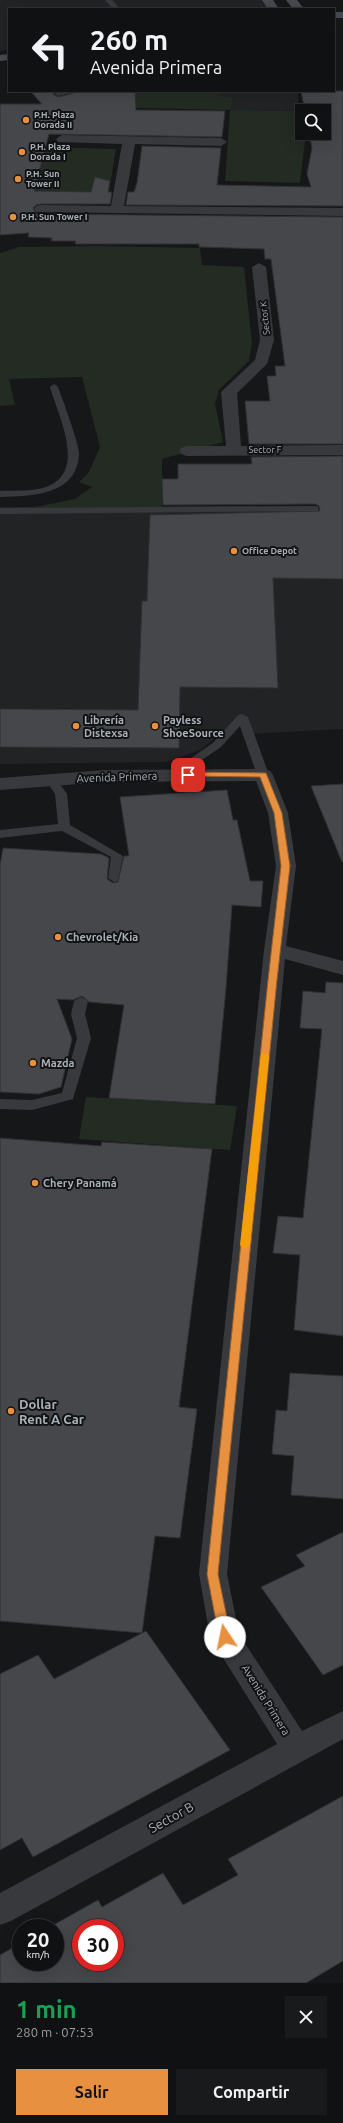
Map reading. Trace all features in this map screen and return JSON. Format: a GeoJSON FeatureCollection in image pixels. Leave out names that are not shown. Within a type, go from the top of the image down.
{"type":"FeatureCollection","features":[{"type":"Feature","properties":{"kind":"street"},"geometry":{"type":"LineString","coordinates":[[267,0],[273,8]]}},
{"type":"Feature","properties":{"kind":"street"},"geometry":{"type":"LineString","coordinates":[[291,0],[298,8]]}},
{"type":"Feature","properties":{"kind":"street"},"geometry":{"type":"LineString","coordinates":[[62,139],[221,142]]}},
{"type":"Feature","properties":{"kind":"street"},"geometry":{"type":"LineString","coordinates":[[117,210],[129,140]]}},
{"type":"Feature","properties":{"kind":"street"},"geometry":{"type":"LineString","coordinates":[[42,209],[343,212]]}},
{"type":"Feature","properties":{"kind":"street","name":"Sector K"},"geometry":{"type":"LineString","coordinates":[[234,450],[229,392],[262,361],[267,340],[259,268]]}},
{"type":"Feature","properties":{"kind":"street","name":"Sector F"},"geometry":{"type":"LineString","coordinates":[[187,451],[343,450]]}},
{"type":"Feature","properties":{"kind":"street","name":"Avenida Primera"},"geometry":{"type":"LineString","coordinates":[[0,784],[52,779],[173,775],[263,775],[278,813],[286,866],[275,950],[212,1574],[225,1637],[297,1749]]}},
{"type":"Feature","properties":{"kind":"street"},"geometry":{"type":"LineString","coordinates":[[275,950],[343,968]]}},
{"type":"Feature","properties":{"kind":"street","name":"Sector B"},"geometry":{"type":"LineString","coordinates":[[0,1910],[343,1724]]}},
{"type":"Feature","properties":{"kind":"lane"},"geometry":{"type":"LineString","coordinates":[[108,0],[116,8]]}},
{"type":"Feature","properties":{"kind":"lane"},"geometry":{"type":"LineString","coordinates":[[58,94],[70,92]]}},
{"type":"Feature","properties":{"kind":"lane"},"geometry":{"type":"LineString","coordinates":[[0,494],[39,492],[59,485],[70,476],[74,464],[74,453],[54,387]]}},
{"type":"Feature","properties":{"kind":"lane"},"geometry":{"type":"LineString","coordinates":[[0,511],[315,510]]}},
{"type":"Feature","properties":{"kind":"lane"},"geometry":{"type":"LineString","coordinates":[[173,775],[217,745],[242,717],[263,775]]}},
{"type":"Feature","properties":{"kind":"lane"},"geometry":{"type":"LineString","coordinates":[[52,779],[61,794],[64,827]]}},
{"type":"Feature","properties":{"kind":"lane"},"geometry":{"type":"LineString","coordinates":[[0,834],[64,827],[117,856],[114,878]]}},
{"type":"Feature","properties":{"kind":"lane"},"geometry":{"type":"LineString","coordinates":[[0,1104],[32,1105],[68,1096],[84,1038],[78,1014],[81,1001]]}},
{"type":"Feature","properties":{"kind":"shaded area"},"geometry":{"type":"Polygon","coordinates":[[[0,0],[267,0],[273,8],[8,8],[8,50],[0,51],[0,0]]]}},
{"type":"Feature","properties":{"kind":"shaded area"},"geometry":{"type":"Polygon","coordinates":[[[93,92],[220,92],[223,97],[233,98],[230,110],[95,107],[88,135],[48,135],[41,104],[37,99],[93,92]]]}},
{"type":"Feature","properties":{"kind":"shaded area"},"geometry":{"type":"Polygon","coordinates":[[[220,92],[298,92],[298,104],[295,104],[295,111],[230,110],[220,92]]]}},
{"type":"Feature","properties":{"kind":"shaded area"},"geometry":{"type":"Polygon","coordinates":[[[230,110],[295,111],[295,140],[305,140],[300,183],[225,181],[230,110]]]}},
{"type":"Feature","properties":{"kind":"shaded area"},"geometry":{"type":"Polygon","coordinates":[[[45,147],[116,149],[109,192],[33,191],[45,147]]]}},
{"type":"Feature","properties":{"kind":"shaded area"},"geometry":{"type":"Polygon","coordinates":[[[99,246],[200,248],[202,265],[244,267],[252,343],[249,361],[219,390],[215,404],[223,442],[162,459],[162,507],[35,507],[75,499],[92,487],[79,482],[89,472],[100,447],[82,377],[9,379],[15,405],[0,406],[0,253],[19,247],[99,246]]]}},
{"type":"Feature","properties":{"kind":"shaded area"},"geometry":{"type":"Polygon","coordinates":[[[343,506],[343,729],[248,734],[242,717],[200,750],[166,762],[0,764],[0,507],[343,506]]]}},
{"type":"Feature","properties":{"kind":"shaded area"},"geometry":{"type":"Polygon","coordinates":[[[86,1097],[237,1106],[230,1150],[79,1139],[86,1097]]]}},
{"type":"Feature","properties":{"kind":"building"},"geometry":{"type":"Polygon","coordinates":[[[343,91],[343,206],[126,205],[128,192],[134,192],[137,183],[142,146],[221,148],[217,185],[311,187],[307,174],[312,148],[310,140],[331,140],[331,104],[304,104],[301,92],[343,91]]]}},
{"type":"Feature","properties":{"kind":"building"},"geometry":{"type":"Polygon","coordinates":[[[31,92],[56,92],[53,94],[58,97],[77,92],[135,92],[136,110],[225,111],[222,137],[49,134],[34,191],[91,192],[95,177],[110,181],[108,192],[112,192],[110,204],[41,204],[36,205],[33,208],[36,214],[343,217],[343,444],[249,444],[245,401],[270,401],[267,376],[276,376],[275,366],[285,366],[271,259],[265,259],[264,249],[199,247],[199,244],[75,244],[76,241],[51,241],[52,238],[28,237],[29,233],[0,235],[0,104],[42,104],[31,92]]]}},
{"type":"Feature","properties":{"kind":"building"},"geometry":{"type":"Polygon","coordinates":[[[343,456],[343,579],[273,578],[278,688],[180,687],[179,748],[0,747],[0,709],[138,710],[142,601],[147,601],[150,515],[320,511],[319,506],[315,504],[163,505],[162,479],[178,479],[178,464],[252,464],[251,457],[343,456]]]}},
{"type":"Feature","properties":{"kind":"building"},"geometry":{"type":"Polygon","coordinates":[[[343,784],[343,862],[342,862],[311,786],[343,784]]]}},
{"type":"Feature","properties":{"kind":"building"},"geometry":{"type":"Polygon","coordinates":[[[227,790],[233,820],[237,820],[250,881],[263,881],[261,907],[232,905],[215,1104],[109,1098],[124,1005],[89,1002],[82,996],[73,1000],[57,999],[72,1039],[61,1087],[39,1094],[0,1092],[0,865],[3,848],[101,854],[109,858],[107,879],[113,883],[118,882],[124,856],[129,856],[120,797],[227,790]]]}},
{"type":"Feature","properties":{"kind":"building"},"geometry":{"type":"Polygon","coordinates":[[[326,982],[343,983],[343,1336],[294,1330],[300,1255],[273,1253],[278,1216],[303,1218],[322,1029],[300,1028],[303,991],[325,993],[326,982]]]}},
{"type":"Feature","properties":{"kind":"building"},"geometry":{"type":"Polygon","coordinates":[[[0,1138],[101,1146],[102,1142],[212,1149],[179,1407],[197,1409],[180,1538],[155,1536],[142,1633],[0,1621],[0,1138]]]}},
{"type":"Feature","properties":{"kind":"building"},"geometry":{"type":"Polygon","coordinates":[[[290,1373],[343,1376],[343,1499],[291,1495],[294,1456],[272,1454],[276,1410],[287,1411],[290,1373]]]}},
{"type":"Feature","properties":{"kind":"building"},"geometry":{"type":"Polygon","coordinates":[[[343,1532],[343,1665],[323,1675],[261,1587],[305,1566],[296,1555],[343,1532]]]}},
{"type":"Feature","properties":{"kind":"building"},"geometry":{"type":"Polygon","coordinates":[[[146,1631],[230,1750],[33,1857],[22,1838],[0,1850],[0,1674],[38,1655],[54,1679],[146,1631]]]}},
{"type":"Feature","properties":{"kind":"building"},"geometry":{"type":"Polygon","coordinates":[[[343,1796],[343,1961],[306,1983],[0,1983],[0,1955],[12,1948],[12,1971],[64,1971],[64,1919],[98,1900],[102,1907],[163,1873],[183,1905],[238,1875],[228,1859],[343,1796]]]}},
{"type":"Feature","properties":{"kind":"slow traffic"},"geometry":{"type":"LineString","coordinates":[[245,1245],[264,1057]]}},
{"type":"Feature","properties":{"kind":"place","name":"P.H. Plaza Dorada II"},"geometry":{"type":"Point","coordinates":[26,120]}},
{"type":"Feature","properties":{"kind":"place","name":"P.H. Plaza Dorada I"},"geometry":{"type":"Point","coordinates":[22,152]}},
{"type":"Feature","properties":{"kind":"place","name":"P.H. Sun Tower II"},"geometry":{"type":"Point","coordinates":[18,179]}},
{"type":"Feature","properties":{"kind":"place","name":"P.H. Sun Tower I"},"geometry":{"type":"Point","coordinates":[13,217]}},
{"type":"Feature","properties":{"kind":"place","name":"Office Depot"},"geometry":{"type":"Point","coordinates":[234,551]}},
{"type":"Feature","properties":{"kind":"place","name":"Librería Distexsa"},"geometry":{"type":"Point","coordinates":[76,726]}},
{"type":"Feature","properties":{"kind":"place","name":"Payless ShoeSource"},"geometry":{"type":"Point","coordinates":[155,726]}},
{"type":"Feature","properties":{"kind":"place","name":"Chevrolet/Kia"},"geometry":{"type":"Point","coordinates":[58,937]}},
{"type":"Feature","properties":{"kind":"place","name":"Mazda"},"geometry":{"type":"Point","coordinates":[33,1063]}},
{"type":"Feature","properties":{"kind":"place","name":"Chery Panamá"},"geometry":{"type":"Point","coordinates":[35,1183]}},
{"type":"Feature","properties":{"kind":"place","name":"Dollar Rent A Car"},"geometry":{"type":"Point","coordinates":[11,1411]}},
{"type":"Feature","properties":{"kind":"route"},"geometry":{"type":"LineString","coordinates":[[188,775],[263,775],[278,813],[286,866],[275,950],[212,1574],[225,1637]]}}]}
